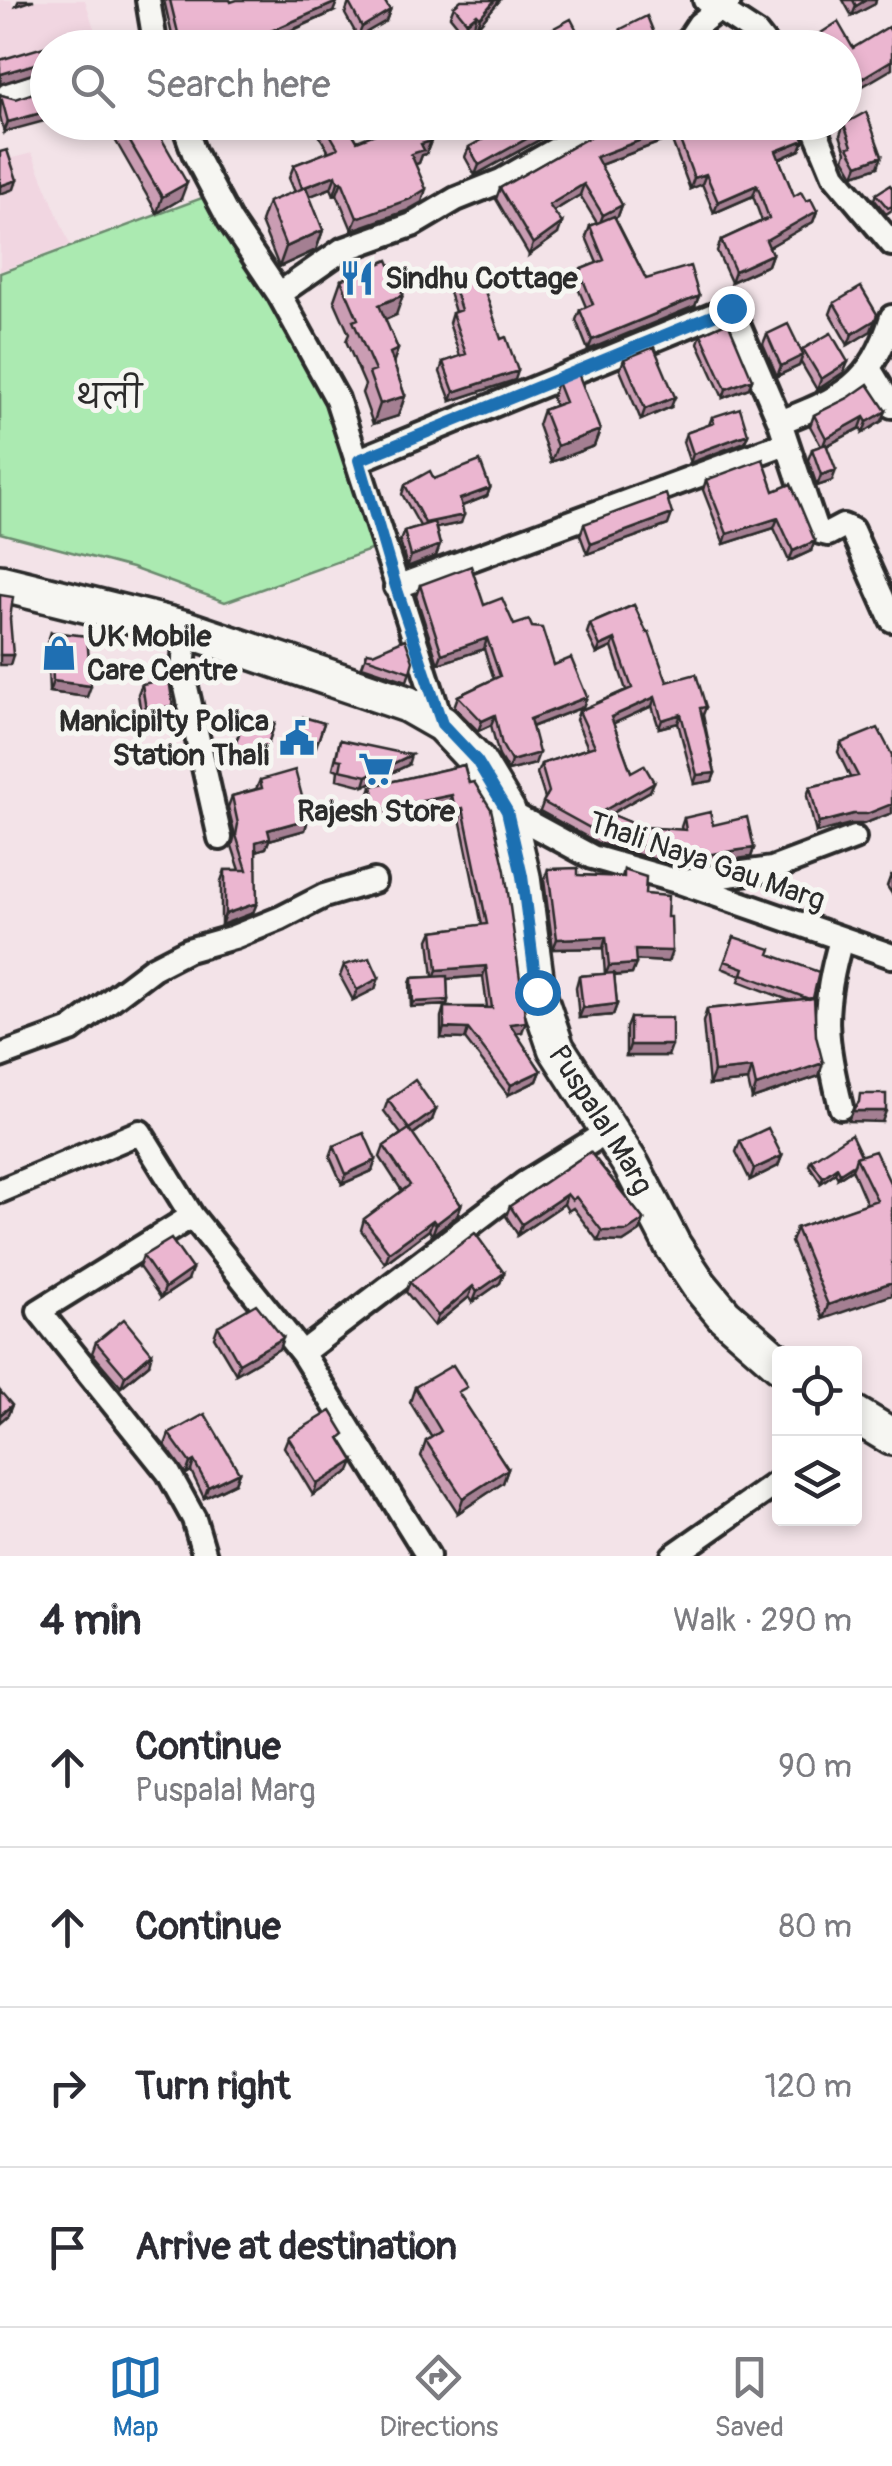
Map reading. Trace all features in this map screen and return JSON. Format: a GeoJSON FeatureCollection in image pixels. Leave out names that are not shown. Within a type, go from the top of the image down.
{"type":"FeatureCollection","features":[{"type":"Feature","properties":{"kind":"main road","name":"Puspalal Marg"},"geometry":{"type":"LineString","coordinates":[[0,583],[186,629],[407,704],[442,724],[477,761],[507,811],[522,876],[543,1018],[574,1080],[610,1130],[673,1246],[699,1285],[724,1315],[772,1357]]}},
{"type":"Feature","properties":{"kind":"main road"},"geometry":{"type":"LineString","coordinates":[[862,1419],[892,1437]]}},
{"type":"Feature","properties":{"kind":"street"},"geometry":{"type":"LineString","coordinates":[[148,0],[153,30]]}},
{"type":"Feature","properties":{"kind":"street"},"geometry":{"type":"LineString","coordinates":[[695,30],[719,3],[752,30]]}},
{"type":"Feature","properties":{"kind":"street"},"geometry":{"type":"LineString","coordinates":[[8,95],[30,88]]}},
{"type":"Feature","properties":{"kind":"street"},"geometry":{"type":"LineString","coordinates":[[189,140],[230,221],[279,294],[337,400],[442,724]]}},
{"type":"Feature","properties":{"kind":"street"},"geometry":{"type":"LineString","coordinates":[[279,294],[342,250],[412,225],[573,140]]}},
{"type":"Feature","properties":{"kind":"street"},"geometry":{"type":"LineString","coordinates":[[819,140],[834,175],[887,229]]}},
{"type":"Feature","properties":{"kind":"street"},"geometry":{"type":"LineString","coordinates":[[359,460],[731,308],[783,432],[816,526],[828,534],[843,526],[852,530],[892,620]]}},
{"type":"Feature","properties":{"kind":"street"},"geometry":{"type":"LineString","coordinates":[[396,587],[783,432],[837,398],[870,370],[892,317]]}},
{"type":"Feature","properties":{"kind":"street"},"geometry":{"type":"LineString","coordinates":[[870,370],[892,406]]}},
{"type":"Feature","properties":{"kind":"street"},"geometry":{"type":"LineString","coordinates":[[186,629],[183,674],[220,838]]}},
{"type":"Feature","properties":{"kind":"street","name":"Thali Naya Gau Marg"},"geometry":{"type":"LineString","coordinates":[[507,811],[592,856],[680,882],[892,956]]}},
{"type":"Feature","properties":{"kind":"street"},"geometry":{"type":"LineString","coordinates":[[680,882],[772,869],[854,838]]}},
{"type":"Feature","properties":{"kind":"street"},"geometry":{"type":"LineString","coordinates":[[0,1056],[71,1030],[152,968],[188,950],[234,936],[324,896],[374,881]]}},
{"type":"Feature","properties":{"kind":"street"},"geometry":{"type":"LineString","coordinates":[[841,940],[829,980],[824,1023],[841,1107]]}},
{"type":"Feature","properties":{"kind":"street"},"geometry":{"type":"LineString","coordinates":[[302,1353],[525,1183],[610,1130]]}},
{"type":"Feature","properties":{"kind":"street"},"geometry":{"type":"LineString","coordinates":[[0,1191],[140,1132],[192,1216],[302,1353],[428,1556]]}},
{"type":"Feature","properties":{"kind":"street"},"geometry":{"type":"LineString","coordinates":[[192,1216],[39,1311],[168,1472],[194,1518],[205,1556]]}},
{"type":"Feature","properties":{"kind":"street"},"geometry":{"type":"LineString","coordinates":[[673,1556],[772,1486]]}},
{"type":"Feature","properties":{"kind":"shaded area"},"geometry":{"type":"Polygon","coordinates":[[[0,0],[11,0],[14,7],[36,0],[85,0],[95,30],[30,30],[30,86],[0,95],[0,0]]]}},
{"type":"Feature","properties":{"kind":"shaded area"},"geometry":{"type":"Polygon","coordinates":[[[32,153],[70,245],[0,271],[0,161],[32,153]]]}},
{"type":"Feature","properties":{"kind":"green space"},"geometry":{"type":"Polygon","coordinates":[[[218,192],[287,321],[349,451],[376,548],[225,602],[132,568],[0,533],[0,273],[218,192]]]}},
{"type":"Feature","properties":{"kind":"building"},"geometry":{"type":"Polygon","coordinates":[[[170,0],[337,2],[273,30],[177,30],[170,0]]]}},
{"type":"Feature","properties":{"kind":"building"},"geometry":{"type":"Polygon","coordinates":[[[384,0],[390,10],[362,27],[349,3],[384,0]]]}},
{"type":"Feature","properties":{"kind":"building"},"geometry":{"type":"Polygon","coordinates":[[[461,0],[495,0],[480,17],[477,14],[467,22],[454,6],[461,0]]]}},
{"type":"Feature","properties":{"kind":"building"},"geometry":{"type":"Polygon","coordinates":[[[647,16],[653,30],[621,30],[647,16]]]}},
{"type":"Feature","properties":{"kind":"building"},"geometry":{"type":"Polygon","coordinates":[[[571,19],[577,30],[550,30],[571,19]]]}},
{"type":"Feature","properties":{"kind":"building"},"geometry":{"type":"Polygon","coordinates":[[[838,22],[843,30],[826,30],[838,22]]]}},
{"type":"Feature","properties":{"kind":"building"},"geometry":{"type":"Polygon","coordinates":[[[888,27],[892,33],[892,60],[862,78],[862,43],[888,27]]]}},
{"type":"Feature","properties":{"kind":"building"},"geometry":{"type":"Polygon","coordinates":[[[30,51],[30,65],[0,77],[0,60],[30,51]]]}},
{"type":"Feature","properties":{"kind":"building"},"geometry":{"type":"Polygon","coordinates":[[[0,93],[16,99],[30,94],[30,116],[8,122],[0,93]]]}},
{"type":"Feature","properties":{"kind":"building"},"geometry":{"type":"Polygon","coordinates":[[[866,112],[882,156],[858,165],[848,147],[852,146],[850,140],[862,140],[862,114],[866,112]]]}},
{"type":"Feature","properties":{"kind":"building"},"geometry":{"type":"Polygon","coordinates":[[[129,140],[162,140],[187,183],[162,197],[129,140]]]}},
{"type":"Feature","properties":{"kind":"building"},"geometry":{"type":"Polygon","coordinates":[[[333,140],[431,140],[421,144],[424,150],[411,154],[426,189],[410,199],[357,218],[336,175],[302,188],[294,165],[338,148],[333,140]]]}},
{"type":"Feature","properties":{"kind":"building"},"geometry":{"type":"Polygon","coordinates":[[[482,140],[524,140],[479,165],[469,147],[482,140]]]}},
{"type":"Feature","properties":{"kind":"building"},"geometry":{"type":"Polygon","coordinates":[[[584,140],[641,140],[596,157],[622,205],[603,215],[584,184],[549,205],[562,223],[533,244],[500,188],[584,140]]]}},
{"type":"Feature","properties":{"kind":"building"},"geometry":{"type":"Polygon","coordinates":[[[680,140],[804,140],[776,151],[794,196],[801,192],[806,201],[811,199],[817,211],[766,240],[772,254],[735,271],[721,240],[769,218],[757,185],[718,202],[706,174],[694,178],[680,140]]]}},
{"type":"Feature","properties":{"kind":"building"},"geometry":{"type":"Polygon","coordinates":[[[7,150],[17,180],[0,186],[0,152],[7,150]]]}},
{"type":"Feature","properties":{"kind":"building"},"geometry":{"type":"Polygon","coordinates":[[[890,185],[892,206],[888,208],[876,194],[890,185]]]}},
{"type":"Feature","properties":{"kind":"building"},"geometry":{"type":"Polygon","coordinates":[[[306,187],[323,230],[286,247],[268,202],[306,187]]]}},
{"type":"Feature","properties":{"kind":"building"},"geometry":{"type":"Polygon","coordinates":[[[614,216],[646,279],[690,266],[699,296],[592,340],[580,310],[593,304],[579,270],[604,260],[590,226],[614,216]]]}},
{"type":"Feature","properties":{"kind":"building"},"geometry":{"type":"Polygon","coordinates":[[[388,260],[403,295],[379,305],[398,349],[390,353],[405,396],[380,404],[369,373],[375,371],[353,321],[358,319],[341,280],[388,260]]]}},
{"type":"Feature","properties":{"kind":"building"},"geometry":{"type":"Polygon","coordinates":[[[478,270],[501,339],[506,337],[518,371],[454,392],[443,362],[466,354],[452,313],[461,310],[451,279],[478,270]]]}},
{"type":"Feature","properties":{"kind":"building"},"geometry":{"type":"Polygon","coordinates":[[[861,287],[877,314],[875,320],[852,334],[834,303],[861,287]]]}},
{"type":"Feature","properties":{"kind":"building"},"geometry":{"type":"Polygon","coordinates":[[[728,322],[752,379],[726,389],[701,334],[728,322]]]}},
{"type":"Feature","properties":{"kind":"building"},"geometry":{"type":"Polygon","coordinates":[[[788,324],[803,355],[781,366],[767,334],[788,324]]]}},
{"type":"Feature","properties":{"kind":"building"},"geometry":{"type":"Polygon","coordinates":[[[831,333],[848,362],[821,379],[803,349],[831,333]]]}},
{"type":"Feature","properties":{"kind":"building"},"geometry":{"type":"Polygon","coordinates":[[[654,347],[675,397],[645,409],[624,359],[654,347]]]}},
{"type":"Feature","properties":{"kind":"building"},"geometry":{"type":"Polygon","coordinates":[[[578,373],[600,430],[557,446],[543,410],[565,402],[557,382],[578,373]]]}},
{"type":"Feature","properties":{"kind":"building"},"geometry":{"type":"Polygon","coordinates":[[[868,384],[886,411],[867,422],[864,417],[826,438],[814,415],[868,384]]]}},
{"type":"Feature","properties":{"kind":"building"},"geometry":{"type":"Polygon","coordinates":[[[740,408],[748,434],[693,454],[686,433],[714,423],[712,417],[740,408]]]}},
{"type":"Feature","properties":{"kind":"building"},"geometry":{"type":"Polygon","coordinates":[[[826,444],[836,470],[821,475],[812,449],[826,444]]]}},
{"type":"Feature","properties":{"kind":"building"},"geometry":{"type":"Polygon","coordinates":[[[763,459],[774,491],[791,484],[815,541],[793,551],[778,518],[727,534],[706,480],[763,459]]]}},
{"type":"Feature","properties":{"kind":"building"},"geometry":{"type":"Polygon","coordinates":[[[480,461],[490,488],[460,499],[464,515],[425,523],[405,485],[430,471],[434,479],[480,461]]]}},
{"type":"Feature","properties":{"kind":"building"},"geometry":{"type":"Polygon","coordinates":[[[666,494],[672,514],[591,544],[584,524],[666,494]]]}},
{"type":"Feature","properties":{"kind":"building"},"geometry":{"type":"Polygon","coordinates":[[[434,522],[440,545],[411,556],[404,531],[434,522]]]}},
{"type":"Feature","properties":{"kind":"building"},"geometry":{"type":"Polygon","coordinates":[[[471,566],[484,605],[502,598],[514,625],[529,620],[532,627],[542,628],[554,665],[571,658],[587,697],[530,719],[539,753],[511,761],[502,745],[495,715],[482,721],[458,696],[500,676],[487,638],[442,654],[420,585],[471,566]]]}},
{"type":"Feature","properties":{"kind":"building"},"geometry":{"type":"Polygon","coordinates":[[[0,595],[13,597],[13,655],[0,655],[0,595]]]}},
{"type":"Feature","properties":{"kind":"building"},"geometry":{"type":"Polygon","coordinates":[[[634,605],[649,632],[667,682],[696,674],[706,707],[700,708],[715,773],[697,775],[681,714],[662,720],[655,697],[611,717],[631,772],[644,765],[654,782],[603,811],[641,827],[686,830],[684,818],[710,812],[713,825],[747,817],[754,848],[684,858],[601,834],[543,802],[549,792],[541,764],[595,746],[579,711],[632,688],[615,639],[600,646],[590,624],[634,605]]]}},
{"type":"Feature","properties":{"kind":"building"},"geometry":{"type":"Polygon","coordinates":[[[51,632],[87,636],[91,686],[53,681],[51,632]]]}},
{"type":"Feature","properties":{"kind":"building"},"geometry":{"type":"Polygon","coordinates":[[[405,639],[413,661],[410,672],[366,657],[367,652],[405,639]]]}},
{"type":"Feature","properties":{"kind":"building"},"geometry":{"type":"Polygon","coordinates":[[[169,679],[173,706],[146,710],[142,684],[169,679]]]}},
{"type":"Feature","properties":{"kind":"building"},"geometry":{"type":"Polygon","coordinates":[[[252,714],[275,723],[263,759],[234,749],[243,721],[249,723],[252,714]]]}},
{"type":"Feature","properties":{"kind":"building"},"geometry":{"type":"Polygon","coordinates":[[[303,717],[324,723],[318,741],[298,734],[303,717]]]}},
{"type":"Feature","properties":{"kind":"building"},"geometry":{"type":"Polygon","coordinates":[[[878,728],[892,755],[892,804],[867,814],[819,823],[810,787],[858,776],[841,743],[878,728]]]}},
{"type":"Feature","properties":{"kind":"building"},"geometry":{"type":"Polygon","coordinates":[[[340,740],[411,755],[367,776],[340,770],[342,760],[336,759],[340,740]]]}},
{"type":"Feature","properties":{"kind":"building"},"geometry":{"type":"Polygon","coordinates":[[[464,765],[469,783],[474,782],[491,809],[505,871],[526,1022],[510,1024],[541,1071],[511,1085],[468,1029],[444,1028],[444,1007],[492,1008],[486,966],[437,970],[433,931],[487,924],[463,808],[455,810],[452,795],[378,810],[372,786],[464,765]]]}},
{"type":"Feature","properties":{"kind":"building"},"geometry":{"type":"Polygon","coordinates":[[[295,770],[308,819],[268,830],[270,838],[256,842],[257,903],[225,914],[225,870],[247,870],[236,835],[238,824],[232,796],[262,788],[260,780],[295,770]]]}},
{"type":"Feature","properties":{"kind":"building"},"geometry":{"type":"Polygon","coordinates":[[[578,868],[578,875],[624,877],[624,870],[646,877],[645,894],[668,896],[672,951],[635,950],[636,964],[609,966],[606,937],[557,939],[548,869],[578,868]]]}},
{"type":"Feature","properties":{"kind":"building"},"geometry":{"type":"Polygon","coordinates":[[[734,937],[819,972],[813,998],[742,974],[744,968],[725,961],[734,937]]]}},
{"type":"Feature","properties":{"kind":"building"},"geometry":{"type":"Polygon","coordinates":[[[370,958],[379,978],[357,990],[344,965],[370,958]]]}},
{"type":"Feature","properties":{"kind":"building"},"geometry":{"type":"Polygon","coordinates":[[[614,973],[617,1004],[583,1008],[579,976],[614,973]]]}},
{"type":"Feature","properties":{"kind":"building"},"geometry":{"type":"Polygon","coordinates":[[[447,976],[448,1000],[413,1002],[412,978],[447,976]]]}},
{"type":"Feature","properties":{"kind":"building"},"geometry":{"type":"Polygon","coordinates":[[[814,998],[816,1036],[823,1063],[756,1086],[752,1068],[714,1072],[707,1009],[814,998]]]}},
{"type":"Feature","properties":{"kind":"building"},"geometry":{"type":"Polygon","coordinates":[[[630,1018],[672,1018],[672,1045],[630,1045],[630,1018]]]}},
{"type":"Feature","properties":{"kind":"building"},"geometry":{"type":"Polygon","coordinates":[[[415,1080],[436,1110],[409,1129],[388,1100],[415,1080]]]}},
{"type":"Feature","properties":{"kind":"building"},"geometry":{"type":"Polygon","coordinates":[[[860,1094],[886,1094],[886,1111],[852,1111],[860,1094]]]}},
{"type":"Feature","properties":{"kind":"building"},"geometry":{"type":"Polygon","coordinates":[[[768,1128],[782,1156],[754,1169],[740,1141],[768,1128]]]}},
{"type":"Feature","properties":{"kind":"building"},"geometry":{"type":"Polygon","coordinates":[[[409,1129],[461,1205],[389,1252],[364,1219],[410,1185],[384,1146],[409,1129]]]}},
{"type":"Feature","properties":{"kind":"building"},"geometry":{"type":"Polygon","coordinates":[[[364,1133],[376,1160],[346,1174],[334,1146],[364,1133]]]}},
{"type":"Feature","properties":{"kind":"building"},"geometry":{"type":"Polygon","coordinates":[[[851,1134],[861,1155],[840,1173],[837,1167],[823,1177],[811,1160],[851,1134]]]}},
{"type":"Feature","properties":{"kind":"building"},"geometry":{"type":"Polygon","coordinates":[[[875,1151],[892,1187],[892,1282],[828,1305],[796,1228],[877,1200],[856,1157],[875,1151]]]}},
{"type":"Feature","properties":{"kind":"building"},"geometry":{"type":"Polygon","coordinates":[[[590,1152],[644,1220],[627,1231],[602,1231],[576,1197],[572,1200],[567,1194],[522,1224],[510,1206],[590,1152]]]}},
{"type":"Feature","properties":{"kind":"building"},"geometry":{"type":"Polygon","coordinates":[[[475,1233],[504,1273],[477,1292],[473,1286],[438,1316],[410,1282],[475,1233]]]}},
{"type":"Feature","properties":{"kind":"building"},"geometry":{"type":"Polygon","coordinates":[[[171,1239],[192,1269],[165,1288],[143,1256],[171,1239]]]}},
{"type":"Feature","properties":{"kind":"building"},"geometry":{"type":"Polygon","coordinates":[[[256,1304],[283,1338],[239,1363],[218,1326],[256,1304]]]}},
{"type":"Feature","properties":{"kind":"building"},"geometry":{"type":"Polygon","coordinates":[[[124,1319],[152,1353],[125,1376],[96,1342],[124,1319]]]}},
{"type":"Feature","properties":{"kind":"building"},"geometry":{"type":"Polygon","coordinates":[[[453,1365],[467,1387],[458,1392],[508,1469],[463,1498],[426,1441],[441,1431],[415,1387],[453,1365]]]}},
{"type":"Feature","properties":{"kind":"building"},"geometry":{"type":"Polygon","coordinates":[[[0,1391],[12,1405],[0,1415],[0,1391]]]}},
{"type":"Feature","properties":{"kind":"building"},"geometry":{"type":"Polygon","coordinates":[[[331,1411],[345,1434],[340,1438],[354,1461],[317,1484],[288,1437],[331,1411]]]}},
{"type":"Feature","properties":{"kind":"building"},"geometry":{"type":"Polygon","coordinates":[[[205,1414],[239,1472],[208,1487],[194,1461],[190,1463],[169,1434],[205,1414]]]}},
{"type":"Feature","properties":{"kind":"place","name":"Sindhu Cottage"},"geometry":{"type":"Point","coordinates":[357,278]}},
{"type":"Feature","properties":{"kind":"place","name":"UK Mobile Care Centre"},"geometry":{"type":"Point","coordinates":[59,653]}},
{"type":"Feature","properties":{"kind":"place","name":"Manicipilty Polica Station Thali"},"geometry":{"type":"Point","coordinates":[297,738]}},
{"type":"Feature","properties":{"kind":"place","name":"Rajesh Store"},"geometry":{"type":"Point","coordinates":[376,769]}},
{"type":"Feature","properties":{"kind":"district","name":"थली"},"geometry":{"type":"Point","coordinates":[109,397]}},
{"type":"Feature","properties":{"kind":"route"},"geometry":{"type":"LineString","coordinates":[[537,992],[522,876],[507,811],[477,761],[442,724],[359,460],[731,308]]}}]}
